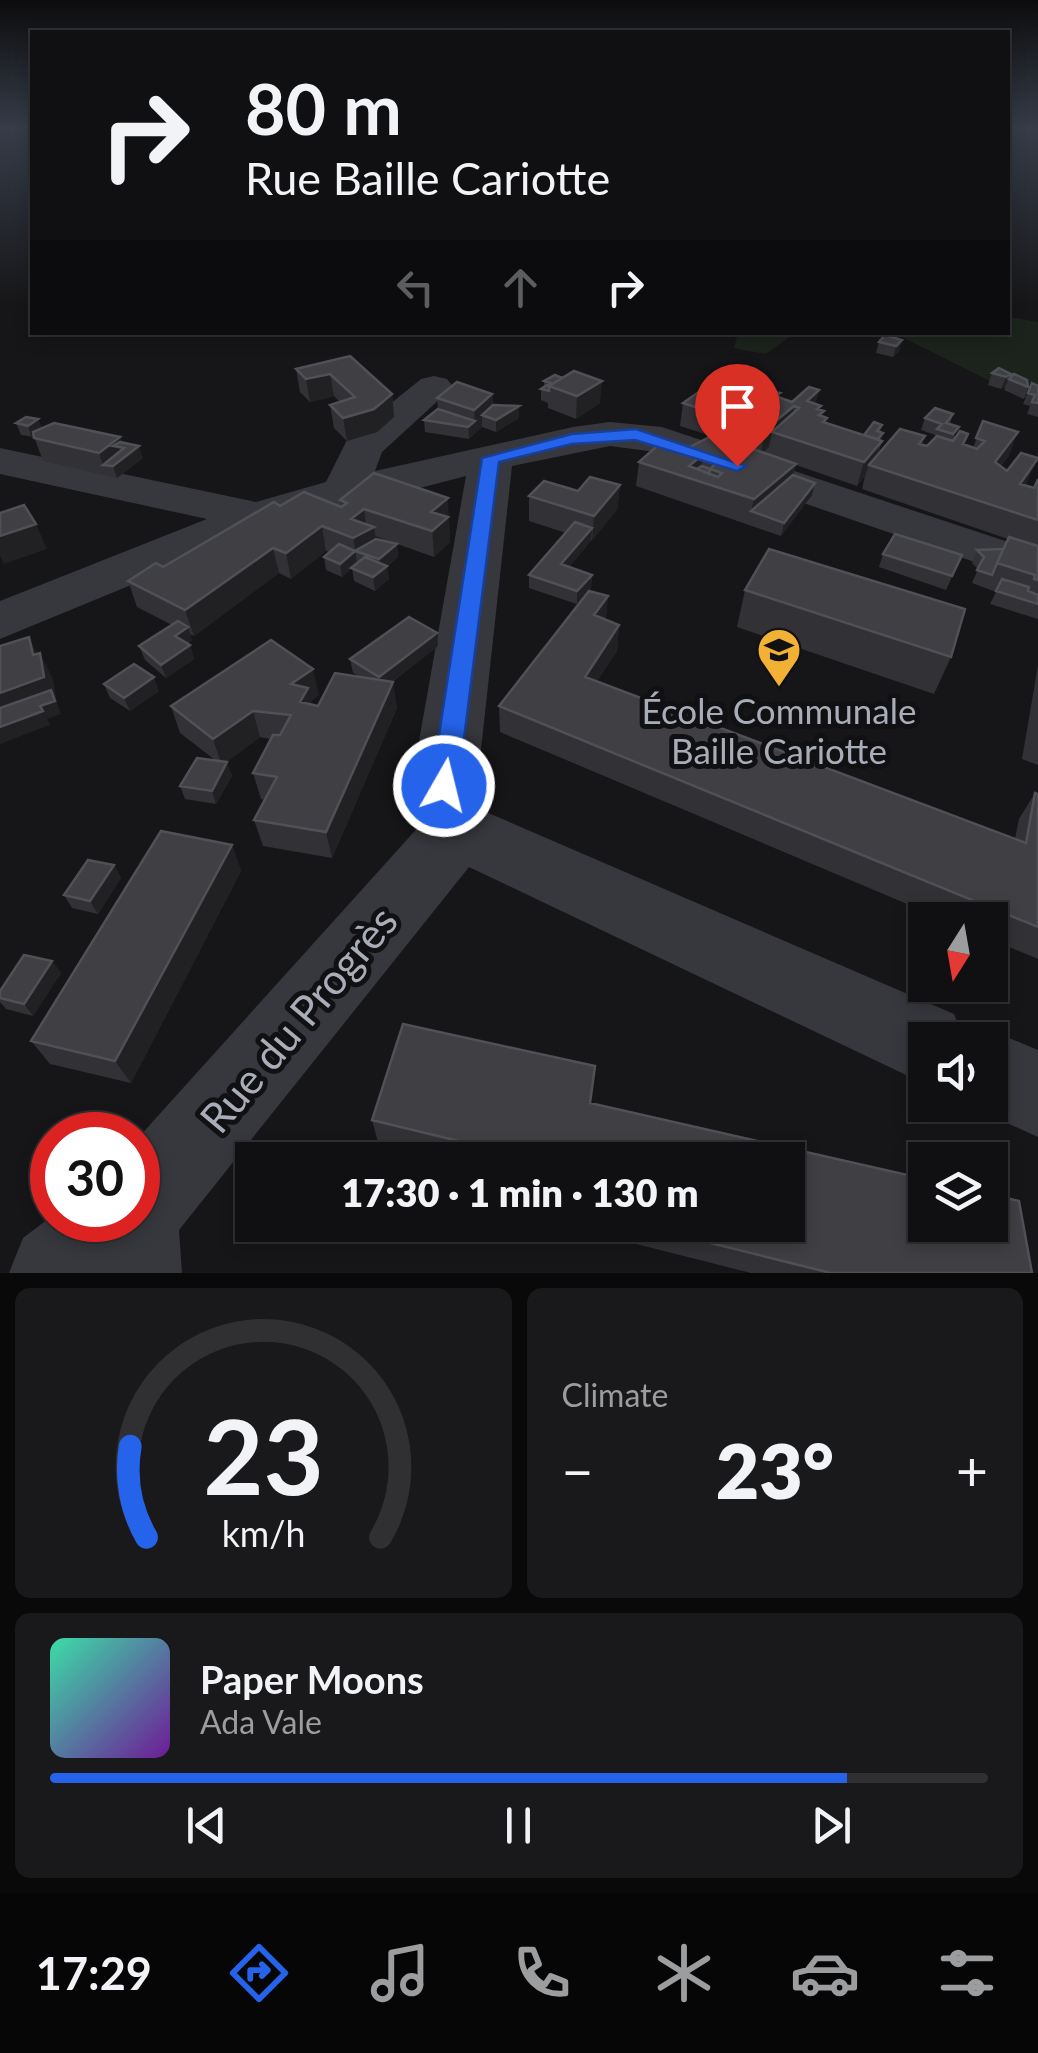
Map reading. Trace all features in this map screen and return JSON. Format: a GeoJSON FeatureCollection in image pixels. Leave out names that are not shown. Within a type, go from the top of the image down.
{"type":"FeatureCollection","features":[{"type":"Feature","properties":{"kind":"street"},"geometry":{"type":"LineString","coordinates":[[345,492],[363,447],[434,387]]}},
{"type":"Feature","properties":{"kind":"street"},"geometry":{"type":"LineString","coordinates":[[0,622],[257,516],[572,439],[636,434],[1038,569]]}},
{"type":"Feature","properties":{"kind":"street"},"geometry":{"type":"LineString","coordinates":[[491,458],[444,786],[458,830],[908,1035]]}},
{"type":"Feature","properties":{"kind":"street"},"geometry":{"type":"LineString","coordinates":[[0,461],[257,516]]}},
{"type":"Feature","properties":{"kind":"street","name":"Rue du Progrès"},"geometry":{"type":"LineString","coordinates":[[160,1181],[458,830]]}},
{"type":"Feature","properties":{"kind":"street"},"geometry":{"type":"LineString","coordinates":[[1008,1080],[1038,1094]]}},
{"type":"Feature","properties":{"kind":"street"},"geometry":{"type":"LineString","coordinates":[[58,1273],[99,1242]]}},
{"type":"Feature","properties":{"kind":"street"},"geometry":{"type":"LineString","coordinates":[[130,1242],[133,1273]]}},
{"type":"Feature","properties":{"kind":"shaded area"},"geometry":{"type":"Polygon","coordinates":[[[1010,317],[1038,322],[1038,405],[898,335],[1010,335],[1010,317]]]}},
{"type":"Feature","properties":{"kind":"shaded area"},"geometry":{"type":"Polygon","coordinates":[[[726,335],[792,335],[766,354],[734,348],[737,337],[726,335]]]}},
{"type":"Feature","properties":{"kind":"building"},"geometry":{"type":"Polygon","coordinates":[[[885,335],[902,340],[896,346],[879,342],[885,335]]]}},
{"type":"Feature","properties":{"kind":"building"},"geometry":{"type":"Polygon","coordinates":[[[350,356],[392,394],[374,409],[343,418],[330,405],[355,397],[330,374],[306,379],[296,369],[350,356]]]}},
{"type":"Feature","properties":{"kind":"building"},"geometry":{"type":"Polygon","coordinates":[[[746,366],[755,369],[736,384],[780,393],[775,396],[792,402],[809,387],[819,390],[807,401],[821,406],[817,409],[824,411],[819,415],[827,418],[823,422],[882,441],[864,462],[772,432],[799,408],[794,406],[765,430],[683,403],[727,372],[736,374],[746,366]]]}},
{"type":"Feature","properties":{"kind":"building"},"geometry":{"type":"Polygon","coordinates":[[[999,368],[1011,374],[1006,377],[992,373],[999,368]]]}},
{"type":"Feature","properties":{"kind":"building"},"geometry":{"type":"Polygon","coordinates":[[[574,371],[602,381],[577,396],[549,386],[574,371]]]}},
{"type":"Feature","properties":{"kind":"building"},"geometry":{"type":"Polygon","coordinates":[[[1014,374],[1027,380],[1028,387],[1009,379],[1014,374]]]}},
{"type":"Feature","properties":{"kind":"building"},"geometry":{"type":"Polygon","coordinates":[[[555,375],[562,378],[549,386],[549,391],[541,389],[550,383],[544,381],[555,375]]]}},
{"type":"Feature","properties":{"kind":"building"},"geometry":{"type":"Polygon","coordinates":[[[457,382],[492,394],[474,410],[437,398],[457,382]]]}},
{"type":"Feature","properties":{"kind":"building"},"geometry":{"type":"Polygon","coordinates":[[[1032,383],[1038,386],[1038,403],[1032,402],[1035,395],[1028,393],[1032,383]]]}},
{"type":"Feature","properties":{"kind":"building"},"geometry":{"type":"Polygon","coordinates":[[[493,405],[519,406],[496,420],[482,415],[493,405]]]}},
{"type":"Feature","properties":{"kind":"building"},"geometry":{"type":"Polygon","coordinates":[[[935,408],[953,414],[946,423],[959,427],[953,434],[937,429],[942,424],[925,418],[935,408]]]}},
{"type":"Feature","properties":{"kind":"building"},"geometry":{"type":"Polygon","coordinates":[[[438,409],[475,421],[468,427],[424,420],[438,409]]]}},
{"type":"Feature","properties":{"kind":"building"},"geometry":{"type":"Polygon","coordinates":[[[26,417],[38,419],[28,426],[16,423],[26,417]]]}},
{"type":"Feature","properties":{"kind":"building"},"geometry":{"type":"Polygon","coordinates":[[[983,421],[1018,432],[995,462],[1007,471],[1021,453],[1038,458],[1020,484],[1034,488],[1038,479],[1038,520],[869,465],[900,429],[925,436],[919,444],[927,446],[937,436],[953,441],[960,431],[968,434],[963,444],[977,449],[985,441],[976,438],[983,421]]]}},
{"type":"Feature","properties":{"kind":"building"},"geometry":{"type":"Polygon","coordinates":[[[874,422],[882,425],[877,431],[883,433],[878,439],[864,435],[874,422]]]}},
{"type":"Feature","properties":{"kind":"building"},"geometry":{"type":"Polygon","coordinates":[[[54,423],[120,437],[99,453],[34,438],[33,432],[54,423]]]}},
{"type":"Feature","properties":{"kind":"building"},"geometry":{"type":"Polygon","coordinates":[[[713,435],[796,464],[754,499],[639,462],[664,440],[688,448],[713,435]],[[703,454],[689,466],[718,477],[722,473],[710,469],[720,460],[703,454]]]}},
{"type":"Feature","properties":{"kind":"building"},"geometry":{"type":"Polygon","coordinates":[[[120,442],[139,446],[113,466],[103,465],[124,448],[113,446],[120,442]]]}},
{"type":"Feature","properties":{"kind":"building"},"geometry":{"type":"Polygon","coordinates":[[[374,473],[448,498],[431,512],[448,517],[432,531],[364,509],[351,519],[374,527],[353,538],[322,526],[286,553],[273,548],[185,610],[128,581],[156,563],[163,567],[274,502],[280,506],[304,492],[341,507],[347,503],[340,500],[374,473]]]}},
{"type":"Feature","properties":{"kind":"building"},"geometry":{"type":"Polygon","coordinates":[[[793,475],[815,483],[784,523],[751,511],[793,475]]]}},
{"type":"Feature","properties":{"kind":"building"},"geometry":{"type":"Polygon","coordinates":[[[590,477],[620,485],[594,516],[529,496],[544,481],[578,491],[590,477]]]}},
{"type":"Feature","properties":{"kind":"building"},"geometry":{"type":"Polygon","coordinates":[[[24,505],[36,524],[0,536],[0,513],[24,505]]]}},
{"type":"Feature","properties":{"kind":"building"},"geometry":{"type":"Polygon","coordinates":[[[575,522],[592,528],[561,564],[592,575],[577,591],[529,575],[575,522]]]}},
{"type":"Feature","properties":{"kind":"building"},"geometry":{"type":"Polygon","coordinates":[[[895,534],[962,555],[952,576],[883,554],[895,534]]]}},
{"type":"Feature","properties":{"kind":"building"},"geometry":{"type":"Polygon","coordinates":[[[1009,537],[1038,546],[1038,580],[1035,575],[997,563],[1009,537]]]}},
{"type":"Feature","properties":{"kind":"building"},"geometry":{"type":"Polygon","coordinates":[[[376,539],[397,544],[379,559],[355,551],[376,539]]]}},
{"type":"Feature","properties":{"kind":"building"},"geometry":{"type":"Polygon","coordinates":[[[339,544],[355,551],[340,564],[324,557],[339,544]]]}},
{"type":"Feature","properties":{"kind":"building"},"geometry":{"type":"Polygon","coordinates":[[[769,549],[965,609],[951,657],[745,590],[769,549]]]}},
{"type":"Feature","properties":{"kind":"building"},"geometry":{"type":"Polygon","coordinates":[[[1003,549],[992,575],[977,570],[984,557],[977,550],[1003,549]]]}},
{"type":"Feature","properties":{"kind":"building"},"geometry":{"type":"Polygon","coordinates":[[[365,557],[387,566],[373,577],[351,568],[365,557]]]}},
{"type":"Feature","properties":{"kind":"building"},"geometry":{"type":"Polygon","coordinates":[[[1002,579],[1029,587],[1028,591],[1038,595],[1038,604],[996,591],[1002,579]]]}},
{"type":"Feature","properties":{"kind":"building"},"geometry":{"type":"Polygon","coordinates":[[[589,591],[608,596],[594,615],[619,625],[585,677],[1026,843],[1035,793],[1038,794],[1038,927],[1008,915],[1008,902],[977,902],[499,706],[589,591]]]}},
{"type":"Feature","properties":{"kind":"building"},"geometry":{"type":"Polygon","coordinates":[[[409,617],[437,633],[379,677],[350,659],[409,617]]]}},
{"type":"Feature","properties":{"kind":"building"},"geometry":{"type":"Polygon","coordinates":[[[178,621],[188,627],[175,636],[190,645],[161,665],[139,646],[178,621]]]}},
{"type":"Feature","properties":{"kind":"building"},"geometry":{"type":"Polygon","coordinates":[[[29,637],[33,655],[40,653],[44,677],[0,693],[0,646],[29,637]]]}},
{"type":"Feature","properties":{"kind":"building"},"geometry":{"type":"Polygon","coordinates":[[[271,640],[313,669],[291,684],[308,688],[300,702],[318,706],[335,673],[393,682],[326,832],[254,820],[277,777],[253,773],[273,735],[280,735],[291,715],[253,711],[213,739],[171,706],[271,640]]]}},
{"type":"Feature","properties":{"kind":"building"},"geometry":{"type":"Polygon","coordinates":[[[134,664],[154,677],[124,698],[104,684],[134,664]]]}},
{"type":"Feature","properties":{"kind":"building"},"geometry":{"type":"Polygon","coordinates":[[[51,690],[55,701],[40,706],[43,711],[0,727],[0,708],[51,690]]]}},
{"type":"Feature","properties":{"kind":"building"},"geometry":{"type":"Polygon","coordinates":[[[197,758],[227,762],[212,791],[180,786],[197,758]]]}},
{"type":"Feature","properties":{"kind":"building"},"geometry":{"type":"Polygon","coordinates":[[[161,831],[232,845],[115,1061],[31,1041],[161,831]]]}},
{"type":"Feature","properties":{"kind":"building"},"geometry":{"type":"Polygon","coordinates":[[[88,860],[114,865],[90,901],[64,895],[88,860]]]}},
{"type":"Feature","properties":{"kind":"building"},"geometry":{"type":"Polygon","coordinates":[[[24,955],[52,961],[24,1004],[0,998],[0,991],[24,955]]]}},
{"type":"Feature","properties":{"kind":"building"},"geometry":{"type":"Polygon","coordinates":[[[403,1024],[595,1066],[590,1103],[762,1142],[463,1142],[372,1120],[403,1024]]]}},
{"type":"Feature","properties":{"kind":"building"},"geometry":{"type":"Polygon","coordinates":[[[805,1152],[908,1175],[908,1242],[1008,1242],[1008,1198],[1019,1201],[1032,1273],[831,1273],[706,1242],[805,1242],[805,1152]]]}},
{"type":"Feature","properties":{"kind":"place","name":"École Communale Baille Cariotte"},"geometry":{"type":"Point","coordinates":[779,688]}},
{"type":"Feature","properties":{"kind":"route"},"geometry":{"type":"LineString","coordinates":[[444,786],[491,458],[572,439],[636,434],[737,466]]}}]}
